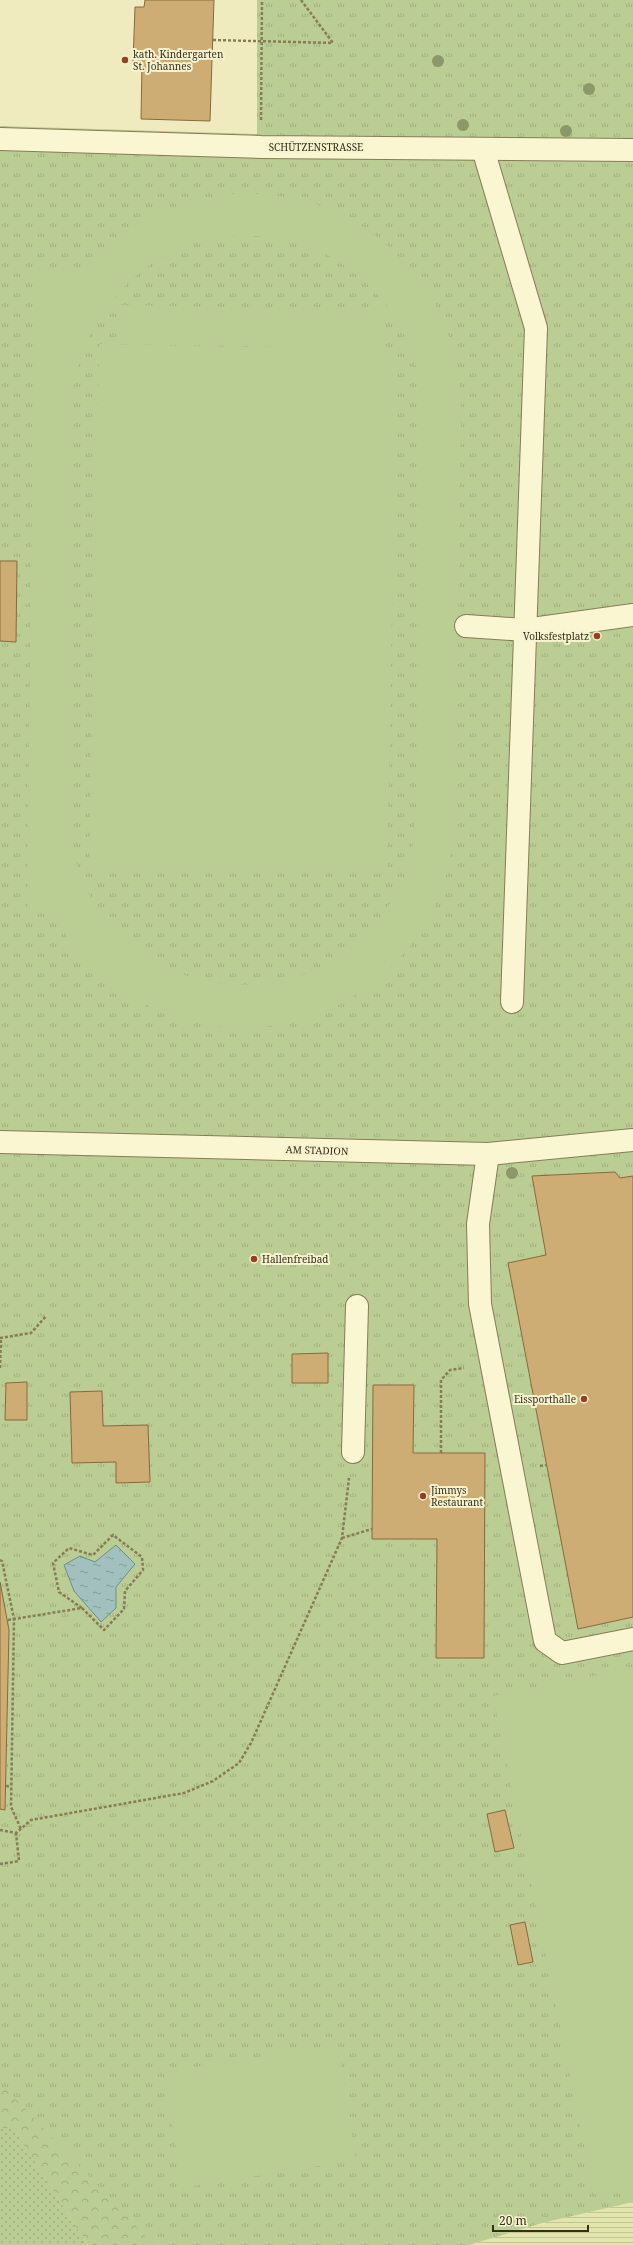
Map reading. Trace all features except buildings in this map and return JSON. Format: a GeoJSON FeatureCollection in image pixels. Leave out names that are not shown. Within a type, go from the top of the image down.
{"type":"FeatureCollection","features":[{"type":"Feature","properties":{"kind":"street","name":"SCHÜTZENSTRASSE"},"geometry":{"type":"LineString","coordinates":[[0,139],[261,147],[633,150]]}},
{"type":"Feature","properties":{"kind":"street"},"geometry":{"type":"LineString","coordinates":[[483,149],[536,328],[512,1002]]}},
{"type":"Feature","properties":{"kind":"street"},"geometry":{"type":"LineString","coordinates":[[466,626],[525,630],[633,615]]}},
{"type":"Feature","properties":{"kind":"street","name":"AM STADION"},"geometry":{"type":"LineString","coordinates":[[0,1142],[488,1154],[633,1140]]}},
{"type":"Feature","properties":{"kind":"street"},"geometry":{"type":"LineString","coordinates":[[488,1154],[478,1224],[480,1304],[545,1641],[562,1653],[633,1639]]}},
{"type":"Feature","properties":{"kind":"street"},"geometry":{"type":"LineString","coordinates":[[353,1452],[357,1306]]}},
{"type":"Feature","properties":{"kind":"path"},"geometry":{"type":"LineString","coordinates":[[261,147],[262,0]]}},
{"type":"Feature","properties":{"kind":"path"},"geometry":{"type":"LineString","coordinates":[[213,40],[334,43],[301,0]]}},
{"type":"Feature","properties":{"kind":"path"},"geometry":{"type":"LineString","coordinates":[[0,1368],[0,1338],[31,1333],[46,1316]]}},
{"type":"Feature","properties":{"kind":"path"},"geometry":{"type":"LineString","coordinates":[[442,1453],[441,1380],[450,1370],[492,1364]]}},
{"type":"Feature","properties":{"kind":"path"},"geometry":{"type":"LineString","coordinates":[[0,1830],[16,1833],[31,1820],[184,1793],[212,1781],[240,1763],[251,1743],[342,1538],[353,1452]]}},
{"type":"Feature","properties":{"kind":"path"},"geometry":{"type":"LineString","coordinates":[[342,1538],[372,1529]]}},
{"type":"Feature","properties":{"kind":"path"},"geometry":{"type":"LineString","coordinates":[[113,1535],[142,1557],[143,1570],[125,1591],[124,1609],[104,1630],[82,1608],[59,1592],[53,1563],[69,1548],[93,1554],[113,1535]]}},
{"type":"Feature","properties":{"kind":"path"},"geometry":{"type":"LineString","coordinates":[[0,1560],[2,1562],[14,1619],[11,1807],[21,1829]]}},
{"type":"Feature","properties":{"kind":"path"},"geometry":{"type":"LineString","coordinates":[[8,1620],[82,1608]]}},
{"type":"Feature","properties":{"kind":"path"},"geometry":{"type":"LineString","coordinates":[[6,1786],[11,1787]]}},
{"type":"Feature","properties":{"kind":"path"},"geometry":{"type":"LineString","coordinates":[[0,1864],[19,1861],[16,1833]]}},
{"type":"Feature","properties":{"kind":"green space"},"geometry":{"type":"Polygon","coordinates":[[[257,0],[633,0],[633,2202],[542,2223],[469,2245],[154,2245],[5,2088],[0,2089],[0,126],[257,134],[257,0]]]}},
{"type":"Feature","properties":{"kind":"green space"},"geometry":{"type":"Polygon","coordinates":[[[240,193],[258,194],[312,203],[334,211],[354,221],[393,250],[410,268],[437,307],[452,345],[461,399],[456,809],[452,850],[442,889],[431,914],[412,944],[397,962],[370,985],[328,1010],[284,1024],[239,1028],[194,1022],[151,1008],[113,984],[79,952],[52,912],[27,911],[33,412],[37,267],[85,268],[119,236],[137,224],[174,207],[216,196],[240,193]],[[245,236],[218,239],[181,248],[161,258],[142,271],[125,286],[110,303],[97,322],[87,342],[79,364],[74,386],[73,401],[68,817],[73,851],[88,893],[117,932],[145,956],[177,972],[211,982],[246,985],[282,981],[316,969],[347,950],[376,923],[392,901],[404,877],[408,865],[415,828],[416,805],[422,404],[416,367],[409,345],[399,325],[371,288],[354,273],[315,249],[294,242],[271,237],[245,236]]]}},
{"type":"Feature","properties":{"kind":"green space"},"geometry":{"type":"Polygon","coordinates":[[[122,305],[383,310],[382,349],[121,344],[122,305]]]}},
{"type":"Feature","properties":{"kind":"green space"},"geometry":{"type":"Polygon","coordinates":[[[99,344],[397,350],[387,874],[89,868],[99,344]]]}},
{"type":"Feature","properties":{"kind":"green space"},"geometry":{"type":"Polygon","coordinates":[[[633,1668],[633,2187],[594,2195],[493,1696],[633,1668]]]}},
{"type":"Feature","properties":{"kind":"green space"},"geometry":{"type":"Polygon","coordinates":[[[338,2044],[356,2160],[182,2188],[164,2072],[338,2044]]]}},
{"type":"Feature","properties":{"kind":"green space"},"geometry":{"type":"Polygon","coordinates":[[[0,2066],[190,2245],[88,2245],[12,2127],[0,2129],[0,2066]]]}},
{"type":"Feature","properties":{"kind":"green space"},"geometry":{"type":"Polygon","coordinates":[[[12,2126],[88,2245],[0,2245],[0,2129],[12,2126]]]}},
{"type":"Feature","properties":{"kind":"green space"},"geometry":{"type":"Polygon","coordinates":[[[633,2202],[633,2245],[469,2245],[542,2223],[633,2202]]]}},
{"type":"Feature","properties":{"kind":"water"},"geometry":{"type":"Polygon","coordinates":[[[116,1545],[135,1564],[116,1587],[116,1608],[101,1622],[74,1591],[64,1565],[80,1556],[95,1562],[116,1545]]]}},
{"type":"Feature","properties":{"kind":"place","name":"kath. Kindergarten St. Johannes"},"geometry":{"type":"Point","coordinates":[125,60]}},
{"type":"Feature","properties":{"kind":"place","name":"Volksfestplatz"},"geometry":{"type":"Point","coordinates":[597,636]}},
{"type":"Feature","properties":{"kind":"place","name":"Hallenfreibad"},"geometry":{"type":"Point","coordinates":[254,1259]}},
{"type":"Feature","properties":{"kind":"place","name":"Eissporthalle"},"geometry":{"type":"Point","coordinates":[584,1399]}},
{"type":"Feature","properties":{"kind":"place","name":"Jimmys Restaurant"},"geometry":{"type":"Point","coordinates":[423,1496]}}]}
